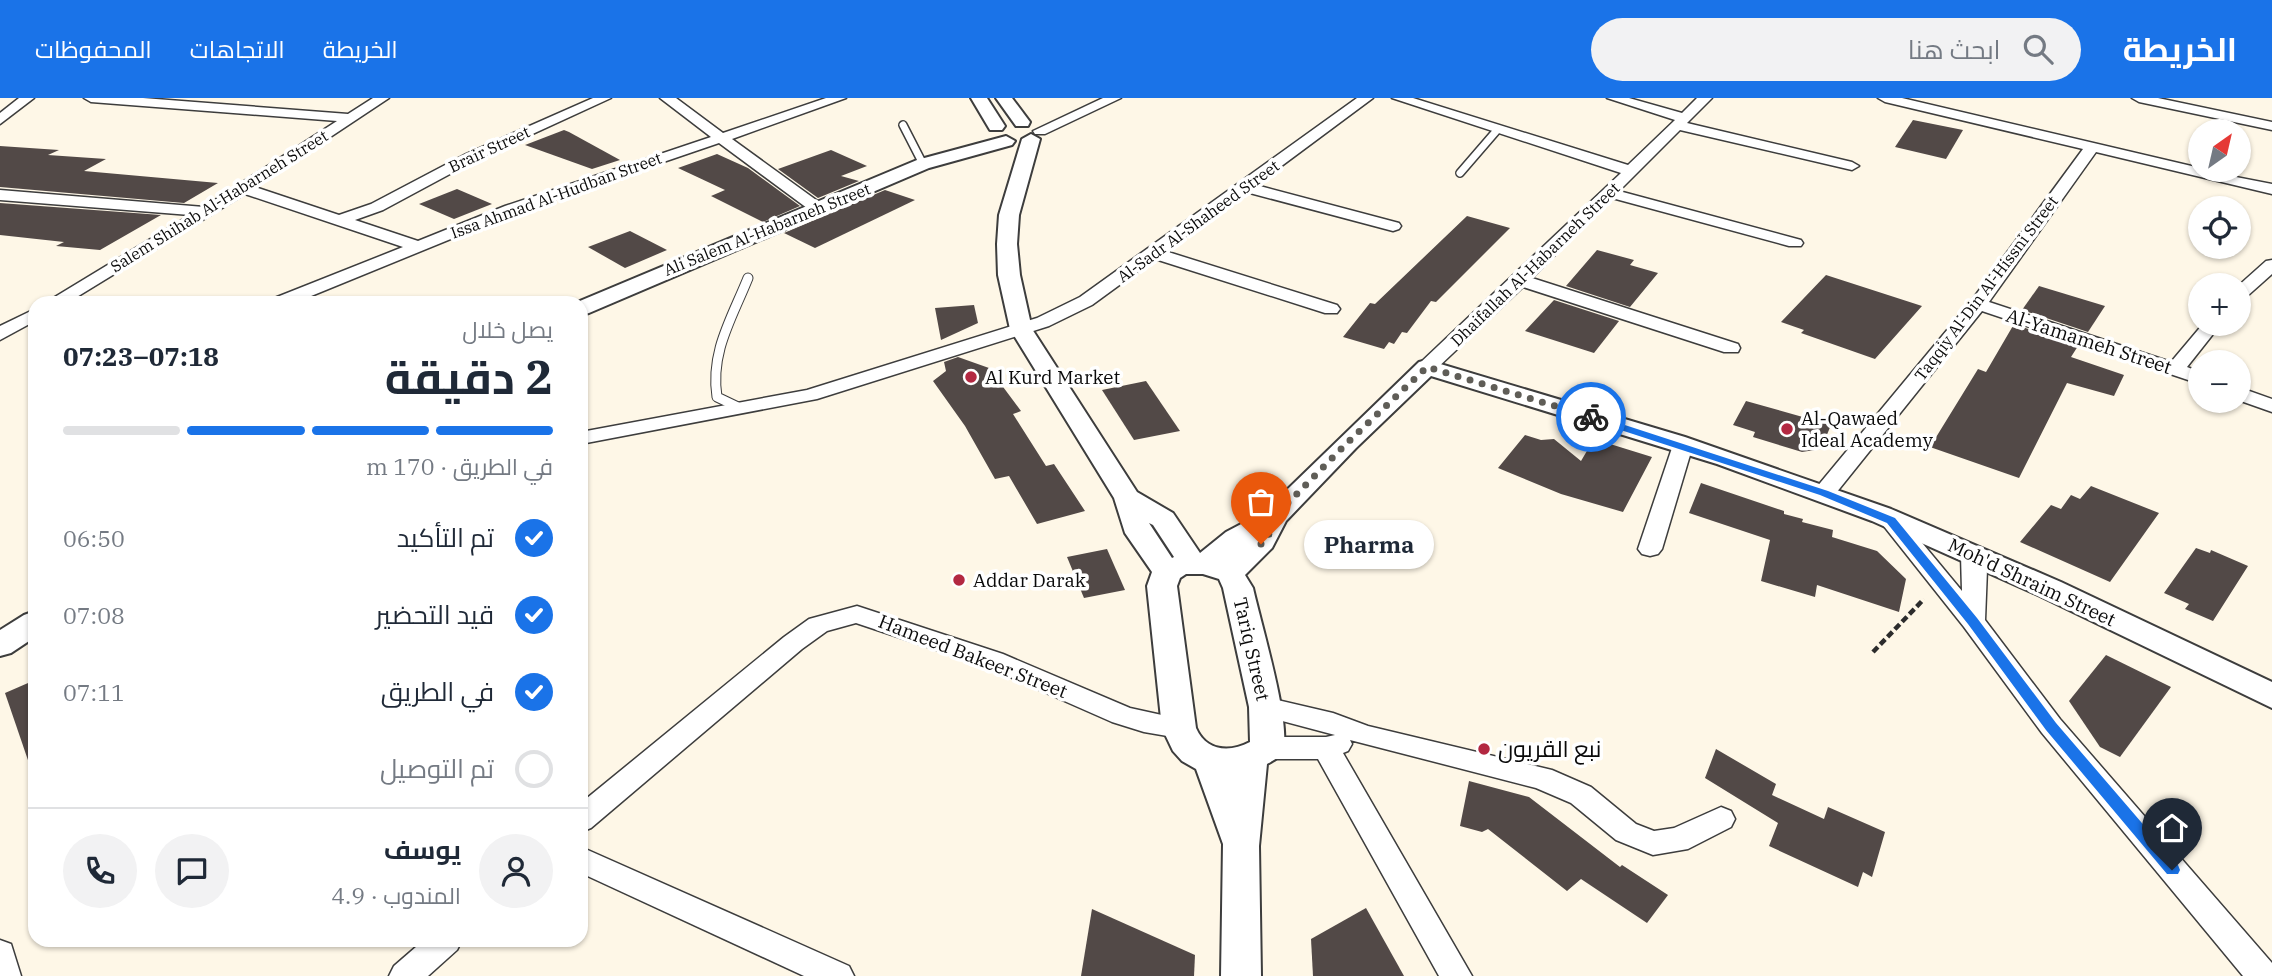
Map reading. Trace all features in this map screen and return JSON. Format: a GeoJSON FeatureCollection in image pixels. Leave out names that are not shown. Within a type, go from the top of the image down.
{"type":"FeatureCollection","features":[{"type":"Feature","properties":{"kind":"street"},"geometry":{"type":"LineString","coordinates":[[0,120],[27,98]]}},
{"type":"Feature","properties":{"kind":"street"},"geometry":{"type":"LineString","coordinates":[[91,98],[212,102],[350,118]]}},
{"type":"Feature","properties":{"kind":"street","name":"Salem Shihab Al-Habarneh Street"},"geometry":{"type":"LineString","coordinates":[[66,296],[208,212],[382,98]]}},
{"type":"Feature","properties":{"kind":"street","name":"Brair Street"},"geometry":{"type":"LineString","coordinates":[[339,220],[377,206],[471,157],[604,98]]}},
{"type":"Feature","properties":{"kind":"street"},"geometry":{"type":"LineString","coordinates":[[667,98],[817,208]]}},
{"type":"Feature","properties":{"kind":"street","name":"Issa Ahmad Al-Hudban Street"},"geometry":{"type":"LineString","coordinates":[[295,296],[511,209],[839,98]]}},
{"type":"Feature","properties":{"kind":"street","name":"Tariq Street"},"geometry":{"type":"LineString","coordinates":[[979,98],[1001,135],[1016,182]]}},
{"type":"Feature","properties":{"kind":"street"},"geometry":{"type":"LineString","coordinates":[[1004,98],[1030,129],[1078,116],[1114,98]]}},
{"type":"Feature","properties":{"kind":"street","name":"Al-Sadr Al-Shaheed Street"},"geometry":{"type":"LineString","coordinates":[[588,437],[810,395],[1043,322],[1086,301],[1366,98]]}},
{"type":"Feature","properties":{"kind":"street"},"geometry":{"type":"LineString","coordinates":[[1399,98],[1430,102],[1498,129],[1631,170]]}},
{"type":"Feature","properties":{"kind":"street"},"geometry":{"type":"LineString","coordinates":[[1614,98],[1680,121],[1852,166]]}},
{"type":"Feature","properties":{"kind":"street","name":"Dhaifallah Al-Habarneh Street"},"geometry":{"type":"LineString","coordinates":[[1199,568],[1261,544],[1269,534],[1274,517],[1347,443],[1520,280],[1705,98]]}},
{"type":"Feature","properties":{"kind":"street"},"geometry":{"type":"LineString","coordinates":[[1885,98],[2272,189]]}},
{"type":"Feature","properties":{"kind":"street"},"geometry":{"type":"LineString","coordinates":[[2139,98],[2272,126]]}},
{"type":"Feature","properties":{"kind":"street","name":"Tariq Street"},"geometry":{"type":"LineString","coordinates":[[1030,129],[1022,173],[1016,182],[1009,215],[1007,244],[1009,275],[1021,330],[1127,498],[1139,533],[1238,588],[1265,707],[1241,846],[1243,974]]}},
{"type":"Feature","properties":{"kind":"street","name":"Ali Salem Al-Habarneh Street"},"geometry":{"type":"LineString","coordinates":[[588,305],[923,164],[1001,135],[1030,129]]}},
{"type":"Feature","properties":{"kind":"street","name":"Taqqiy Al-Din Al-Hissni Street"},"geometry":{"type":"LineString","coordinates":[[1824,493],[1978,304],[2092,147]]}},
{"type":"Feature","properties":{"kind":"street"},"geometry":{"type":"LineString","coordinates":[[1246,187],[1393,226]]}},
{"type":"Feature","properties":{"kind":"street"},"geometry":{"type":"LineString","coordinates":[[243,188],[417,246]]}},
{"type":"Feature","properties":{"kind":"street"},"geometry":{"type":"LineString","coordinates":[[1610,193],[1795,243]]}},
{"type":"Feature","properties":{"kind":"street"},"geometry":{"type":"LineString","coordinates":[[0,195],[208,212]]}},
{"type":"Feature","properties":{"kind":"street"},"geometry":{"type":"LineString","coordinates":[[371,231],[371,219],[377,206]]}},
{"type":"Feature","properties":{"kind":"street"},"geometry":{"type":"LineString","coordinates":[[1154,253],[1331,309]]}},
{"type":"Feature","properties":{"kind":"street"},"geometry":{"type":"LineString","coordinates":[[2251,284],[2272,265]]}},
{"type":"Feature","properties":{"kind":"street"},"geometry":{"type":"LineString","coordinates":[[1520,280],[1731,348]]}},
{"type":"Feature","properties":{"kind":"street","name":"Al-Yamameh Street"},"geometry":{"type":"LineString","coordinates":[[1978,304],[2188,374]]}},
{"type":"Feature","properties":{"kind":"street"},"geometry":{"type":"LineString","coordinates":[[5,331],[28,318]]}},
{"type":"Feature","properties":{"kind":"street"},"geometry":{"type":"LineString","coordinates":[[5,331],[28,333]]}},
{"type":"Feature","properties":{"kind":"street"},"geometry":{"type":"LineString","coordinates":[[2176,369],[2202,336]]}},
{"type":"Feature","properties":{"kind":"street","name":"Moh'd Shraim Street"},"geometry":{"type":"LineString","coordinates":[[1427,367],[1683,445],[1824,493],[1972,555],[2169,645],[2272,696]]}},
{"type":"Feature","properties":{"kind":"street"},"geometry":{"type":"LineString","coordinates":[[2251,398],[2272,406]]}},
{"type":"Feature","properties":{"kind":"street"},"geometry":{"type":"LineString","coordinates":[[1650,549],[1683,445]]}},
{"type":"Feature","properties":{"kind":"street"},"geometry":{"type":"LineString","coordinates":[[1891,520],[1939,583],[1973,621],[2051,726],[2263,976]]}},
{"type":"Feature","properties":{"kind":"street"},"geometry":{"type":"LineString","coordinates":[[1972,555],[1975,569],[1973,621]]}},
{"type":"Feature","properties":{"kind":"street","name":"Tariq Street"},"geometry":{"type":"LineString","coordinates":[[1199,568],[1162,586],[1180,728],[1189,748],[1210,761],[1241,846]]}},
{"type":"Feature","properties":{"kind":"street","name":"Hameed Bakeer Street"},"geometry":{"type":"LineString","coordinates":[[588,809],[793,643],[818,625],[857,614],[994,660],[1121,715],[1180,728]]}},
{"type":"Feature","properties":{"kind":"street"},"geometry":{"type":"LineString","coordinates":[[0,645],[28,627]]}},
{"type":"Feature","properties":{"kind":"street"},"geometry":{"type":"LineString","coordinates":[[1265,707],[1562,785],[1581,795],[1626,832],[1653,843],[1678,840],[1721,818]]}},
{"type":"Feature","properties":{"kind":"street"},"geometry":{"type":"LineString","coordinates":[[1210,761],[1238,762],[1259,753],[1326,748],[1364,735]]}},
{"type":"Feature","properties":{"kind":"street"},"geometry":{"type":"LineString","coordinates":[[1326,748],[1456,976]]}},
{"type":"Feature","properties":{"kind":"street"},"geometry":{"type":"LineString","coordinates":[[588,862],[838,976]]}},
{"type":"Feature","properties":{"kind":"street"},"geometry":{"type":"LineString","coordinates":[[405,976],[438,947]]}},
{"type":"Feature","properties":{"kind":"street"},"geometry":{"type":"LineString","coordinates":[[0,954],[5,976]]}},
{"type":"Feature","properties":{"kind":"lane"},"geometry":{"type":"LineString","coordinates":[[903,125],[923,164]]}},
{"type":"Feature","properties":{"kind":"lane"},"geometry":{"type":"LineString","coordinates":[[1460,173],[1498,129]]}},
{"type":"Feature","properties":{"kind":"lane"},"geometry":{"type":"LineString","coordinates":[[740,408],[716,397],[712,377],[724,332],[748,278]]}},
{"type":"Feature","properties":{"kind":"path"},"geometry":{"type":"LineString","coordinates":[[1873,652],[1939,583]]}},
{"type":"Feature","properties":{"kind":"building"},"geometry":{"type":"Polygon","coordinates":[[[1913,120],[1963,130],[1946,159],[1895,147],[1913,120]]]}},
{"type":"Feature","properties":{"kind":"building"},"geometry":{"type":"Polygon","coordinates":[[[564,130],[620,160],[592,169],[525,145],[564,130]]]}},
{"type":"Feature","properties":{"kind":"building"},"geometry":{"type":"Polygon","coordinates":[[[0,146],[59,150],[48,155],[106,159],[84,171],[218,183],[184,203],[0,187],[0,146]]]}},
{"type":"Feature","properties":{"kind":"building"},"geometry":{"type":"Polygon","coordinates":[[[831,150],[867,166],[841,176],[859,181],[818,198],[778,169],[831,150]]]}},
{"type":"Feature","properties":{"kind":"building"},"geometry":{"type":"Polygon","coordinates":[[[717,154],[748,168],[800,206],[763,222],[711,196],[725,190],[678,168],[717,154]]]}},
{"type":"Feature","properties":{"kind":"building"},"geometry":{"type":"Polygon","coordinates":[[[457,189],[492,204],[454,219],[419,204],[457,189]]]}},
{"type":"Feature","properties":{"kind":"building"},"geometry":{"type":"Polygon","coordinates":[[[885,190],[915,200],[815,248],[784,233],[885,190]]]}},
{"type":"Feature","properties":{"kind":"building"},"geometry":{"type":"Polygon","coordinates":[[[0,203],[161,215],[100,250],[56,246],[64,242],[0,235],[0,203]]]}},
{"type":"Feature","properties":{"kind":"building"},"geometry":{"type":"Polygon","coordinates":[[[1467,216],[1510,228],[1436,302],[1431,301],[1407,333],[1402,332],[1394,344],[1389,342],[1384,349],[1343,337],[1370,303],[1375,304],[1467,216]]]}},
{"type":"Feature","properties":{"kind":"building"},"geometry":{"type":"Polygon","coordinates":[[[630,231],[667,250],[625,268],[588,247],[630,231]]]}},
{"type":"Feature","properties":{"kind":"building"},"geometry":{"type":"Polygon","coordinates":[[[1597,250],[1634,260],[1630,265],[1658,273],[1630,307],[1566,286],[1597,250]]]}},
{"type":"Feature","properties":{"kind":"building"},"geometry":{"type":"Polygon","coordinates":[[[1826,275],[1922,306],[1875,359],[1801,333],[1804,330],[1781,322],[1826,275]]]}},
{"type":"Feature","properties":{"kind":"building"},"geometry":{"type":"Polygon","coordinates":[[[2039,286],[2105,306],[2088,332],[2022,310],[2039,286]]]}},
{"type":"Feature","properties":{"kind":"building"},"geometry":{"type":"Polygon","coordinates":[[[1554,300],[1619,321],[1594,353],[1525,331],[1554,300]]]}},
{"type":"Feature","properties":{"kind":"building"},"geometry":{"type":"Polygon","coordinates":[[[974,305],[978,323],[941,340],[935,308],[974,305]]]}},
{"type":"Feature","properties":{"kind":"building"},"geometry":{"type":"Polygon","coordinates":[[[2014,324],[2078,346],[2071,357],[2124,375],[2114,396],[2067,383],[2019,478],[1930,447],[1978,369],[1986,372],[2014,324]]]}},
{"type":"Feature","properties":{"kind":"building"},"geometry":{"type":"Polygon","coordinates":[[[958,357],[989,368],[1021,411],[1013,414],[1046,466],[1054,464],[1085,511],[1037,524],[1009,476],[995,479],[965,426],[933,381],[946,371],[944,362],[958,357]]]}},
{"type":"Feature","properties":{"kind":"building"},"geometry":{"type":"Polygon","coordinates":[[[1146,381],[1180,431],[1134,440],[1102,390],[1146,381]]]}},
{"type":"Feature","properties":{"kind":"building","name":"Al-Qawaed Ideal Academy"},"geometry":{"type":"Polygon","coordinates":[[[1746,401],[1831,425],[1821,449],[1802,452],[1753,437],[1755,432],[1733,425],[1746,401]]]}},
{"type":"Feature","properties":{"kind":"building"},"geometry":{"type":"Polygon","coordinates":[[[1525,435],[1541,440],[1554,439],[1581,461],[1594,439],[1652,457],[1623,512],[1561,494],[1498,468],[1525,435]]]}},
{"type":"Feature","properties":{"kind":"building"},"geometry":{"type":"Polygon","coordinates":[[[1701,483],[1784,511],[1784,514],[1803,519],[1802,522],[1833,530],[1832,537],[1877,551],[1906,579],[1899,612],[1817,585],[1815,597],[1761,581],[1770,540],[1689,513],[1701,483]]]}},
{"type":"Feature","properties":{"kind":"building"},"geometry":{"type":"Polygon","coordinates":[[[2091,486],[2159,513],[2110,582],[2020,542],[2051,505],[2061,509],[2071,495],[2080,499],[2091,486]]]}},
{"type":"Feature","properties":{"kind":"building"},"geometry":{"type":"Polygon","coordinates":[[[2196,548],[2210,553],[2211,550],[2248,566],[2213,621],[2185,609],[2189,604],[2164,593],[2196,548]]]}},
{"type":"Feature","properties":{"kind":"building"},"geometry":{"type":"Polygon","coordinates":[[[1107,549],[1125,590],[1084,598],[1067,557],[1107,549]]]}},
{"type":"Feature","properties":{"kind":"building"},"geometry":{"type":"Polygon","coordinates":[[[2106,655],[2171,687],[2120,757],[2100,747],[2069,701],[2106,655]]]}},
{"type":"Feature","properties":{"kind":"building"},"geometry":{"type":"Polygon","coordinates":[[[28,683],[28,760],[5,693],[28,683]]]}},
{"type":"Feature","properties":{"kind":"building"},"geometry":{"type":"Polygon","coordinates":[[[1716,749],[1776,784],[1772,795],[1824,819],[1828,807],[1885,832],[1872,877],[1863,872],[1858,887],[1769,846],[1778,823],[1705,778],[1716,749]]]}},
{"type":"Feature","properties":{"kind":"building"},"geometry":{"type":"Polygon","coordinates":[[[1469,781],[1529,797],[1620,867],[1622,865],[1668,895],[1647,923],[1581,879],[1567,891],[1488,829],[1482,832],[1460,826],[1469,781]]]}},
{"type":"Feature","properties":{"kind":"building"},"geometry":{"type":"Polygon","coordinates":[[[1366,908],[1404,976],[1313,976],[1311,939],[1366,908]]]}},
{"type":"Feature","properties":{"kind":"building"},"geometry":{"type":"Polygon","coordinates":[[[1092,909],[1195,955],[1194,976],[1081,976],[1092,909]]]}},
{"type":"Feature","properties":{"kind":"way so far"},"geometry":{"type":"LineString","coordinates":[[1261,544],[1269,534],[1274,517],[1427,367],[1591,417]]}},
{"type":"Feature","properties":{"kind":"place","name":"Al Kurd Market"},"geometry":{"type":"Point","coordinates":[971,377]}},
{"type":"Feature","properties":{"kind":"place","name":"Al-Qawaed Ideal Academy"},"geometry":{"type":"Point","coordinates":[1787,429]}},
{"type":"Feature","properties":{"kind":"place","name":"Pharma"},"geometry":{"type":"Point","coordinates":[1261,544]}},
{"type":"Feature","properties":{"kind":"place","name":"Addar Darak"},"geometry":{"type":"Point","coordinates":[959,580]}},
{"type":"Feature","properties":{"kind":"place","name":"نبع القريون"},"geometry":{"type":"Point","coordinates":[1484,749]}},
{"type":"Feature","properties":{"kind":"route"},"geometry":{"type":"LineString","coordinates":[[1591,417],[1824,493],[1891,520],[1939,583],[1973,621],[2051,726],[2172,870]]}}]}
